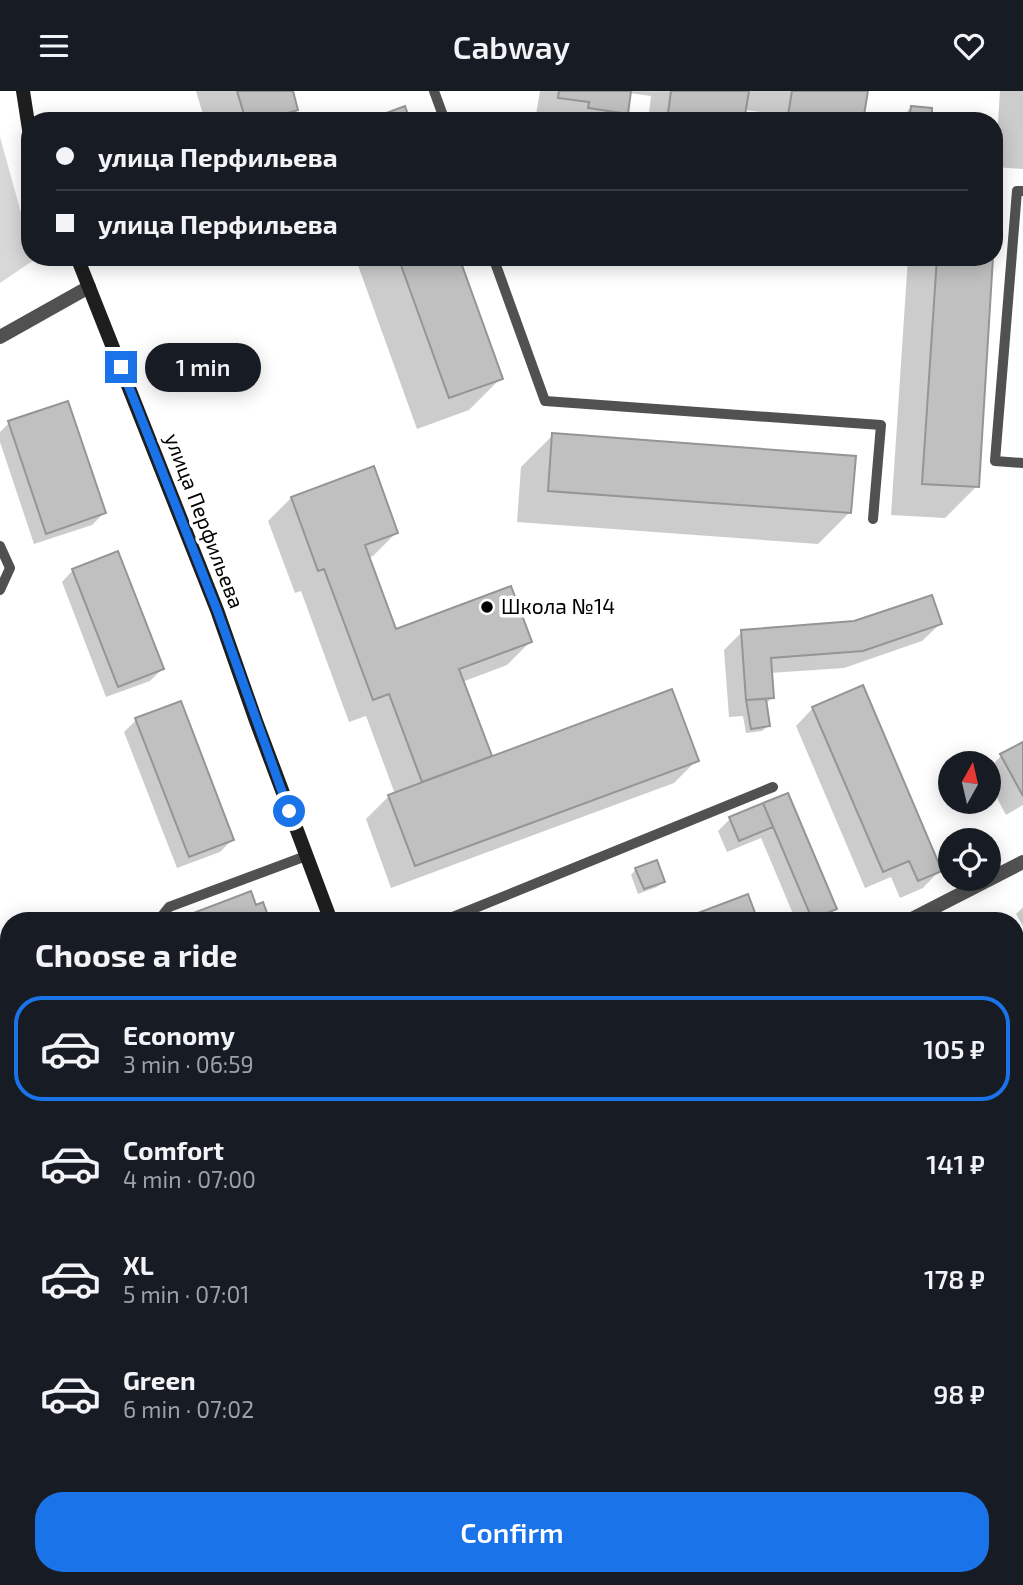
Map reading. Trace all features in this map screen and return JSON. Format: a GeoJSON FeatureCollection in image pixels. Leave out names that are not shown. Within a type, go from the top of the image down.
{"type":"FeatureCollection","features":[{"type":"Feature","properties":{"kind":"main road"},"geometry":{"type":"LineString","coordinates":[[23,91],[26,112]]}},
{"type":"Feature","properties":{"kind":"main road","name":"улица Перфильева"},"geometry":{"type":"LineString","coordinates":[[81,266],[217,610],[328,912]]}},
{"type":"Feature","properties":{"kind":"street"},"geometry":{"type":"LineString","coordinates":[[0,337],[89,287]]}},
{"type":"Feature","properties":{"kind":"street"},"geometry":{"type":"LineString","coordinates":[[926,912],[1023,862]]}},
{"type":"Feature","properties":{"kind":"lane"},"geometry":{"type":"LineString","coordinates":[[434,91],[442,112]]}},
{"type":"Feature","properties":{"kind":"lane"},"geometry":{"type":"LineString","coordinates":[[1023,191],[1017,191],[995,461],[1023,463]]}},
{"type":"Feature","properties":{"kind":"lane"},"geometry":{"type":"LineString","coordinates":[[497,266],[545,401],[881,425],[873,519]]}},
{"type":"Feature","properties":{"kind":"lane"},"geometry":{"type":"LineString","coordinates":[[0,547],[10,568],[0,590]]}},
{"type":"Feature","properties":{"kind":"lane"},"geometry":{"type":"LineString","coordinates":[[465,912],[773,787]]}},
{"type":"Feature","properties":{"kind":"lane"},"geometry":{"type":"LineString","coordinates":[[165,912],[169,907],[306,856]]}},
{"type":"Feature","properties":{"kind":"shaded area"},"geometry":{"type":"Polygon","coordinates":[[[0,137],[21,213],[21,266],[25,266],[0,283],[0,137]]]}},
{"type":"Feature","properties":{"kind":"building"},"geometry":{"type":"Polygon","coordinates":[[[237,91],[293,91],[298,110],[291,112],[243,112],[237,91]]]}},
{"type":"Feature","properties":{"kind":"building"},"geometry":{"type":"Polygon","coordinates":[[[559,91],[631,91],[628,112],[588,108],[589,102],[558,98],[559,91]]]}},
{"type":"Feature","properties":{"kind":"building"},"geometry":{"type":"Polygon","coordinates":[[[671,91],[749,91],[746,112],[668,112],[671,91]]]}},
{"type":"Feature","properties":{"kind":"building"},"geometry":{"type":"Polygon","coordinates":[[[792,91],[868,91],[864,112],[788,112],[792,91]]]}},
{"type":"Feature","properties":{"kind":"building"},"geometry":{"type":"Polygon","coordinates":[[[405,106],[407,112],[389,112],[405,106]]]}},
{"type":"Feature","properties":{"kind":"building"},"geometry":{"type":"Polygon","coordinates":[[[911,106],[932,108],[932,112],[910,112],[911,106]]]}},
{"type":"Feature","properties":{"kind":"building"},"geometry":{"type":"Polygon","coordinates":[[[401,266],[462,266],[503,379],[449,398],[401,266]]]}},
{"type":"Feature","properties":{"kind":"building"},"geometry":{"type":"Polygon","coordinates":[[[936,266],[992,266],[979,487],[922,484],[936,266]]]}},
{"type":"Feature","properties":{"kind":"building"},"geometry":{"type":"Polygon","coordinates":[[[68,401],[106,513],[46,534],[8,421],[68,401]]]}},
{"type":"Feature","properties":{"kind":"building"},"geometry":{"type":"Polygon","coordinates":[[[552,433],[856,456],[851,513],[548,491],[552,433]]]}},
{"type":"Feature","properties":{"kind":"building","name":"Школа №14"},"geometry":{"type":"Polygon","coordinates":[[[374,466],[398,533],[365,545],[396,629],[511,586],[532,642],[459,669],[492,756],[422,782],[389,694],[373,700],[324,569],[318,571],[291,497],[374,466]]]}},
{"type":"Feature","properties":{"kind":"building"},"geometry":{"type":"Polygon","coordinates":[[[118,551],[164,669],[118,687],[72,569],[118,551]]]}},
{"type":"Feature","properties":{"kind":"building"},"geometry":{"type":"Polygon","coordinates":[[[932,595],[942,624],[863,651],[771,658],[774,698],[746,700],[741,630],[854,621],[932,595]]]}},
{"type":"Feature","properties":{"kind":"building"},"geometry":{"type":"Polygon","coordinates":[[[863,685],[938,862],[938,873],[918,881],[909,861],[883,872],[812,707],[863,685]]]}},
{"type":"Feature","properties":{"kind":"building"},"geometry":{"type":"Polygon","coordinates":[[[672,689],[699,761],[415,866],[388,795],[672,689]]]}},
{"type":"Feature","properties":{"kind":"building"},"geometry":{"type":"Polygon","coordinates":[[[766,699],[770,726],[751,729],[746,700],[766,699]]]}},
{"type":"Feature","properties":{"kind":"building"},"geometry":{"type":"Polygon","coordinates":[[[181,701],[234,840],[189,857],[135,718],[181,701]]]}},
{"type":"Feature","properties":{"kind":"building"},"geometry":{"type":"Polygon","coordinates":[[[1023,742],[1023,796],[1001,756],[1023,742]]]}},
{"type":"Feature","properties":{"kind":"building"},"geometry":{"type":"Polygon","coordinates":[[[788,793],[837,909],[830,912],[809,912],[763,803],[788,793]]]}},
{"type":"Feature","properties":{"kind":"building"},"geometry":{"type":"Polygon","coordinates":[[[763,803],[773,827],[739,841],[729,817],[763,803]]]}},
{"type":"Feature","properties":{"kind":"building"},"geometry":{"type":"Polygon","coordinates":[[[657,860],[665,882],[644,889],[635,868],[657,860]]]}},
{"type":"Feature","properties":{"kind":"building"},"geometry":{"type":"Polygon","coordinates":[[[251,891],[256,905],[263,902],[267,912],[196,912],[251,891]]]}},
{"type":"Feature","properties":{"kind":"building"},"geometry":{"type":"Polygon","coordinates":[[[748,894],[755,912],[700,912],[748,894]]]}},
{"type":"Feature","properties":{"kind":"place","name":"Школа №14"},"geometry":{"type":"Point","coordinates":[487,607]}},
{"type":"Feature","properties":{"kind":"route"},"geometry":{"type":"LineString","coordinates":[[121,367],[217,610],[289,811]]}}]}
